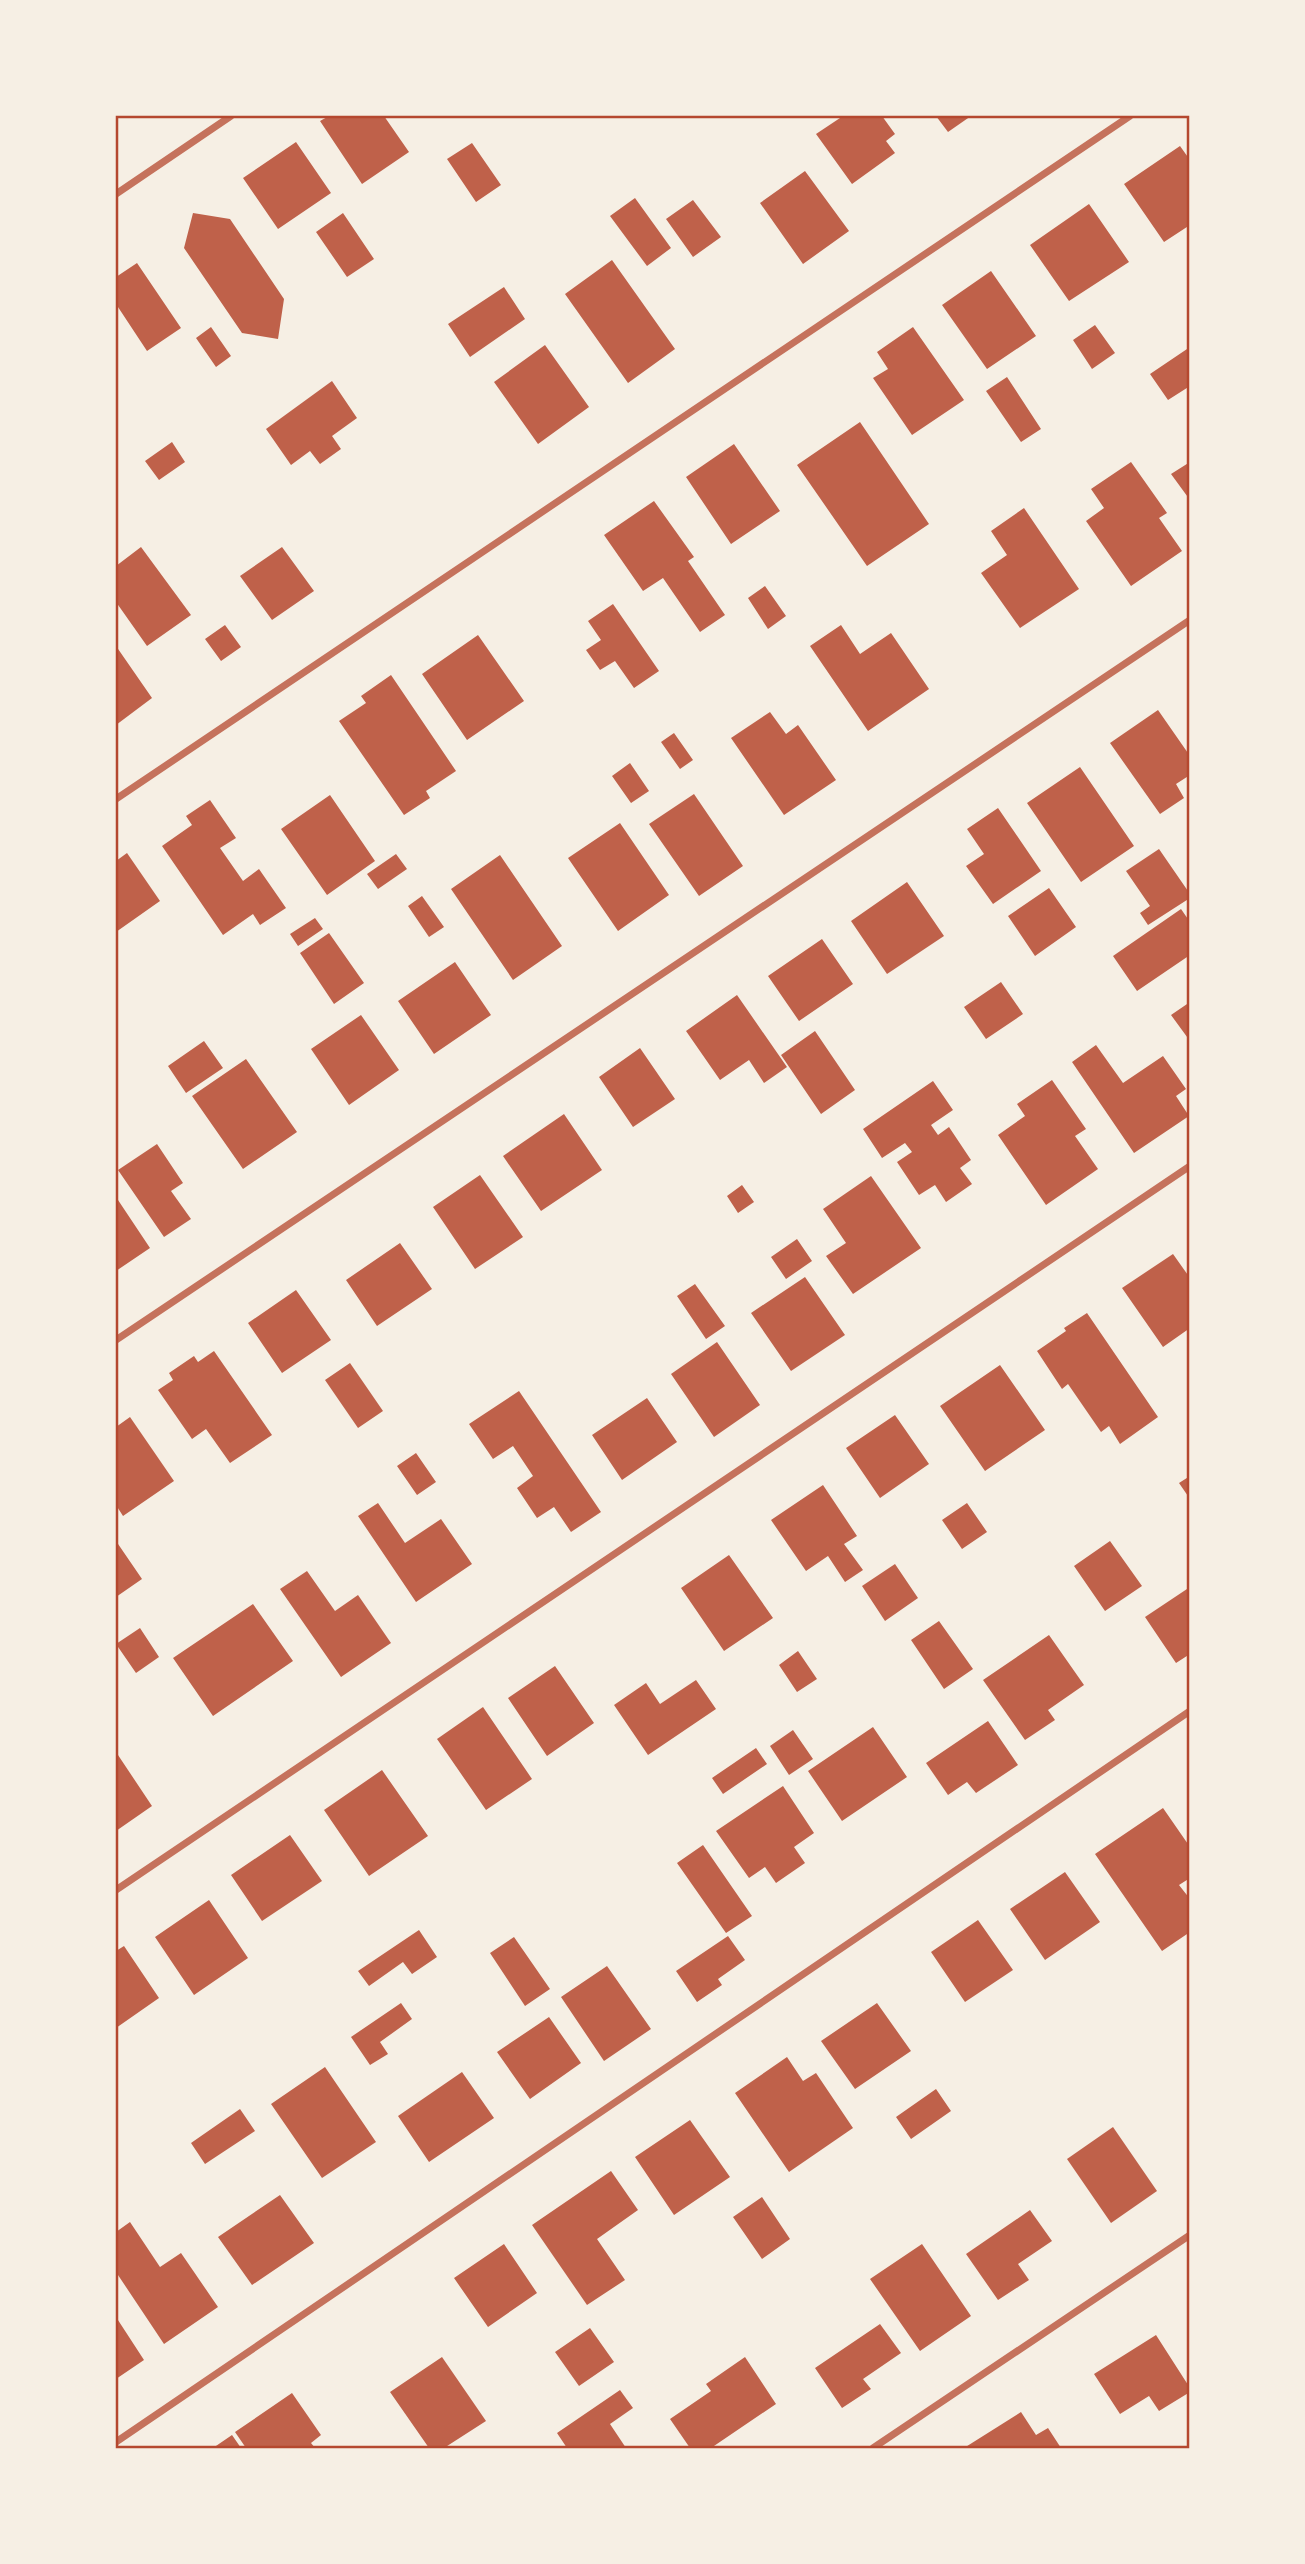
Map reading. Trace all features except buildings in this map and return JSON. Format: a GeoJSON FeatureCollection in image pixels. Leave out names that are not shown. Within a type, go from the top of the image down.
{"type":"FeatureCollection","features":[{"type":"Feature","properties":{"kind":"street"},"geometry":{"type":"LineString","coordinates":[[116,194],[231,116]]}},
{"type":"Feature","properties":{"kind":"street"},"geometry":{"type":"LineString","coordinates":[[116,799],[1130,116]]}},
{"type":"Feature","properties":{"kind":"street"},"geometry":{"type":"LineString","coordinates":[[116,1340],[1189,621]]}},
{"type":"Feature","properties":{"kind":"street"},"geometry":{"type":"LineString","coordinates":[[116,1890],[1189,1166]]}},
{"type":"Feature","properties":{"kind":"street"},"geometry":{"type":"LineString","coordinates":[[116,2442],[1189,1711]]}},
{"type":"Feature","properties":{"kind":"street"},"geometry":{"type":"LineString","coordinates":[[873,2448],[1189,2235]]}}]}
